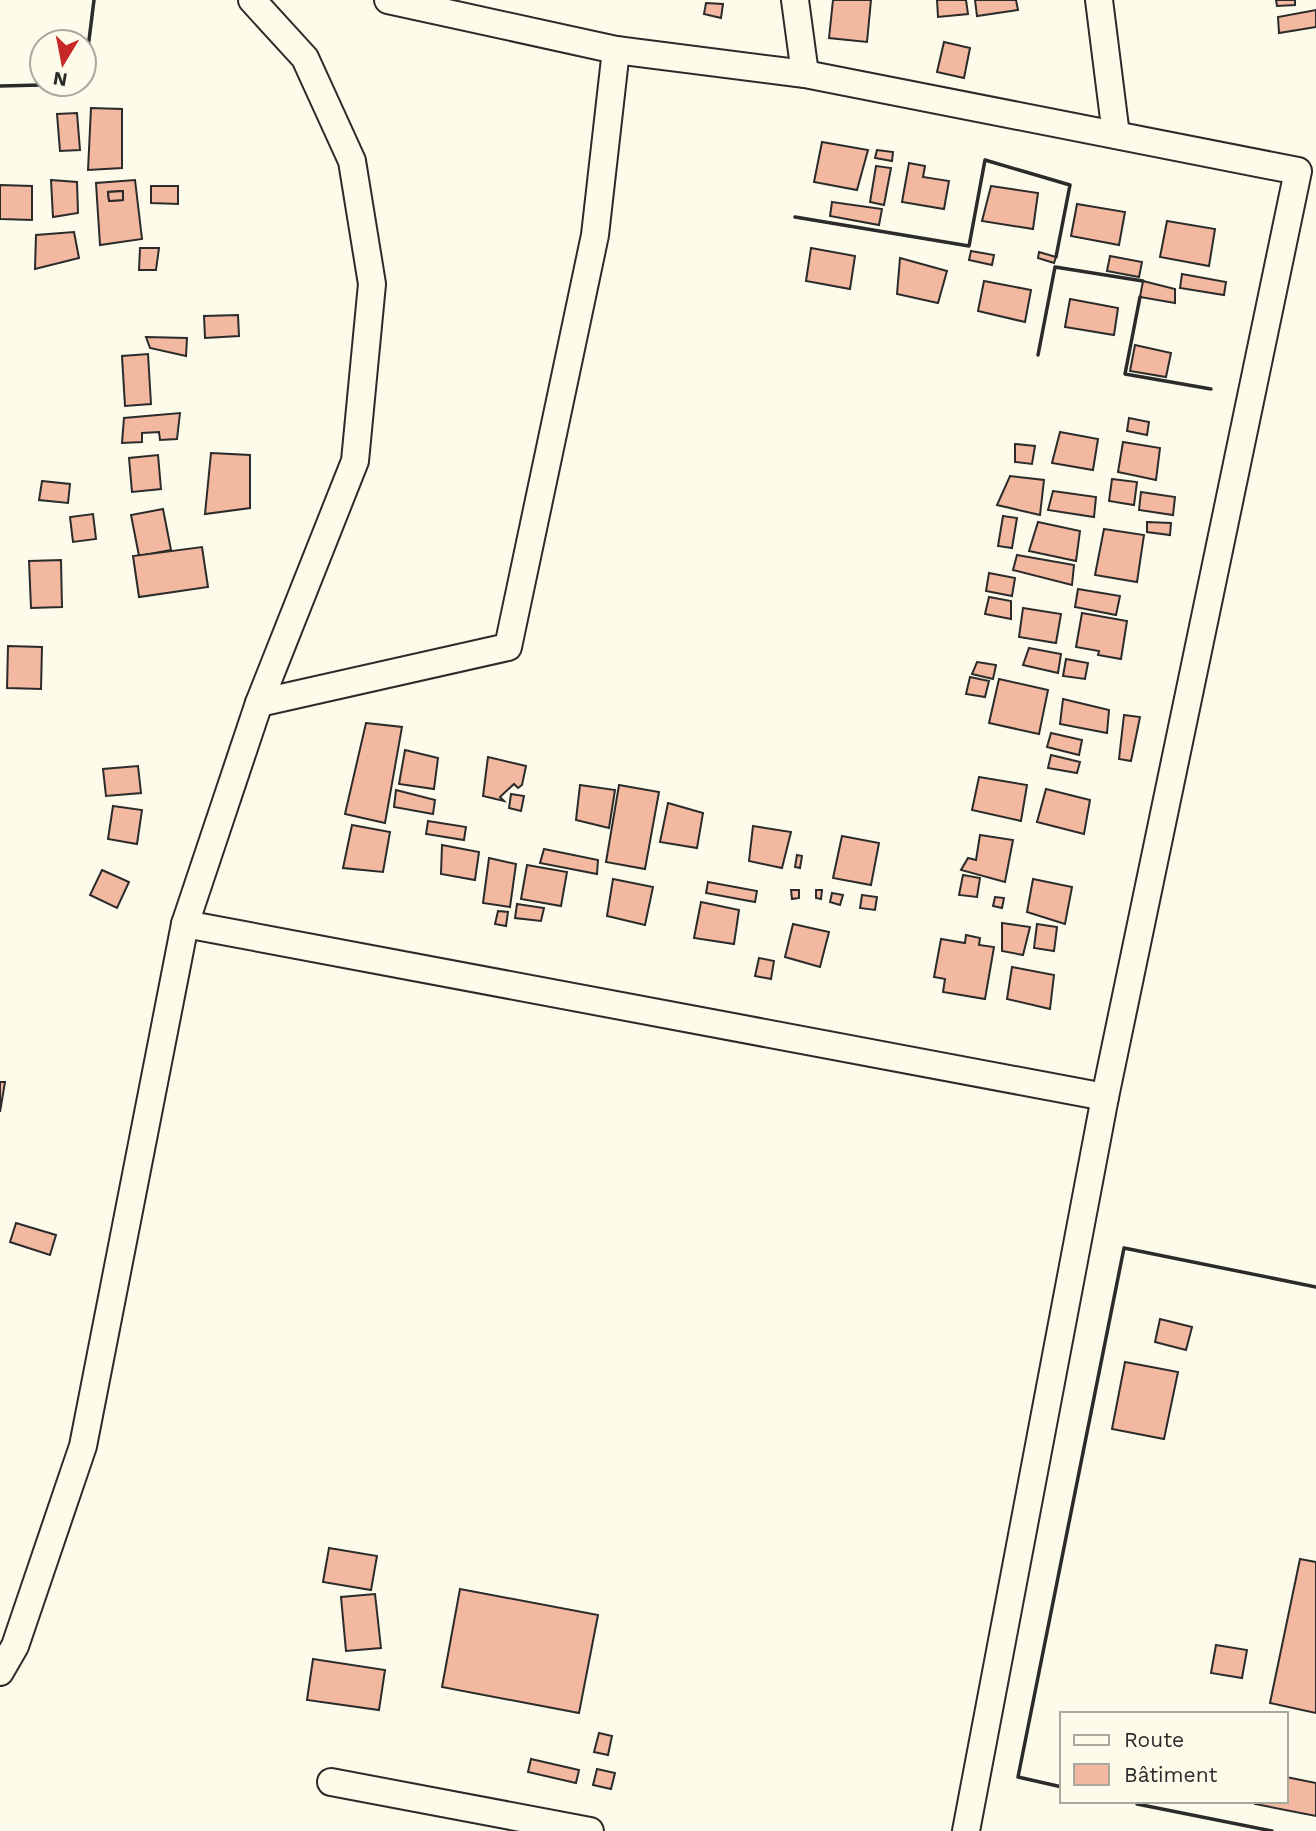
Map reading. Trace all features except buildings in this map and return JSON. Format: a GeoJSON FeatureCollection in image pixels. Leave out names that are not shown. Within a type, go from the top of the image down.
{"type":"FeatureCollection","features":[{"type":"Feature","properties":{"kind":"street"},"geometry":{"type":"LineString","coordinates":[[0,1672],[15,1646],[83,1446],[185,924],[259,703],[355,461],[372,284],[352,161],[305,58],[252,0]]}},
{"type":"Feature","properties":{"kind":"street"},"geometry":{"type":"LineString","coordinates":[[388,0],[615,50],[805,74],[1298,171],[1105,1097],[965,1831]]}},
{"type":"Feature","properties":{"kind":"street"},"geometry":{"type":"LineString","coordinates":[[795,0],[805,74]]}},
{"type":"Feature","properties":{"kind":"street"},"geometry":{"type":"LineString","coordinates":[[1099,0],[1116,135]]}},
{"type":"Feature","properties":{"kind":"street"},"geometry":{"type":"LineString","coordinates":[[259,703],[508,647],[595,235],[615,50]]}},
{"type":"Feature","properties":{"kind":"street"},"geometry":{"type":"LineString","coordinates":[[185,924],[1105,1097]]}},
{"type":"Feature","properties":{"kind":"street"},"geometry":{"type":"LineString","coordinates":[[331,1782],[590,1831]]}},
{"type":"Feature","properties":{"kind":"wall"},"geometry":{"type":"LineString","coordinates":[[90,28],[94,0]]}},
{"type":"Feature","properties":{"kind":"wall"},"geometry":{"type":"LineString","coordinates":[[0,86],[28,85]]}},
{"type":"Feature","properties":{"kind":"wall"},"geometry":{"type":"LineString","coordinates":[[795,217],[969,246],[985,160],[1070,185],[1056,257]]}},
{"type":"Feature","properties":{"kind":"wall"},"geometry":{"type":"LineString","coordinates":[[1038,355],[1055,267],[1143,281]]}},
{"type":"Feature","properties":{"kind":"wall"},"geometry":{"type":"LineString","coordinates":[[1140,297],[1125,374],[1211,389]]}},
{"type":"Feature","properties":{"kind":"wall"},"geometry":{"type":"LineString","coordinates":[[1060,1787],[1018,1777],[1124,1248],[1316,1287]]}},
{"type":"Feature","properties":{"kind":"wall"},"geometry":{"type":"LineString","coordinates":[[1137,1804],[1272,1831]]}}]}
